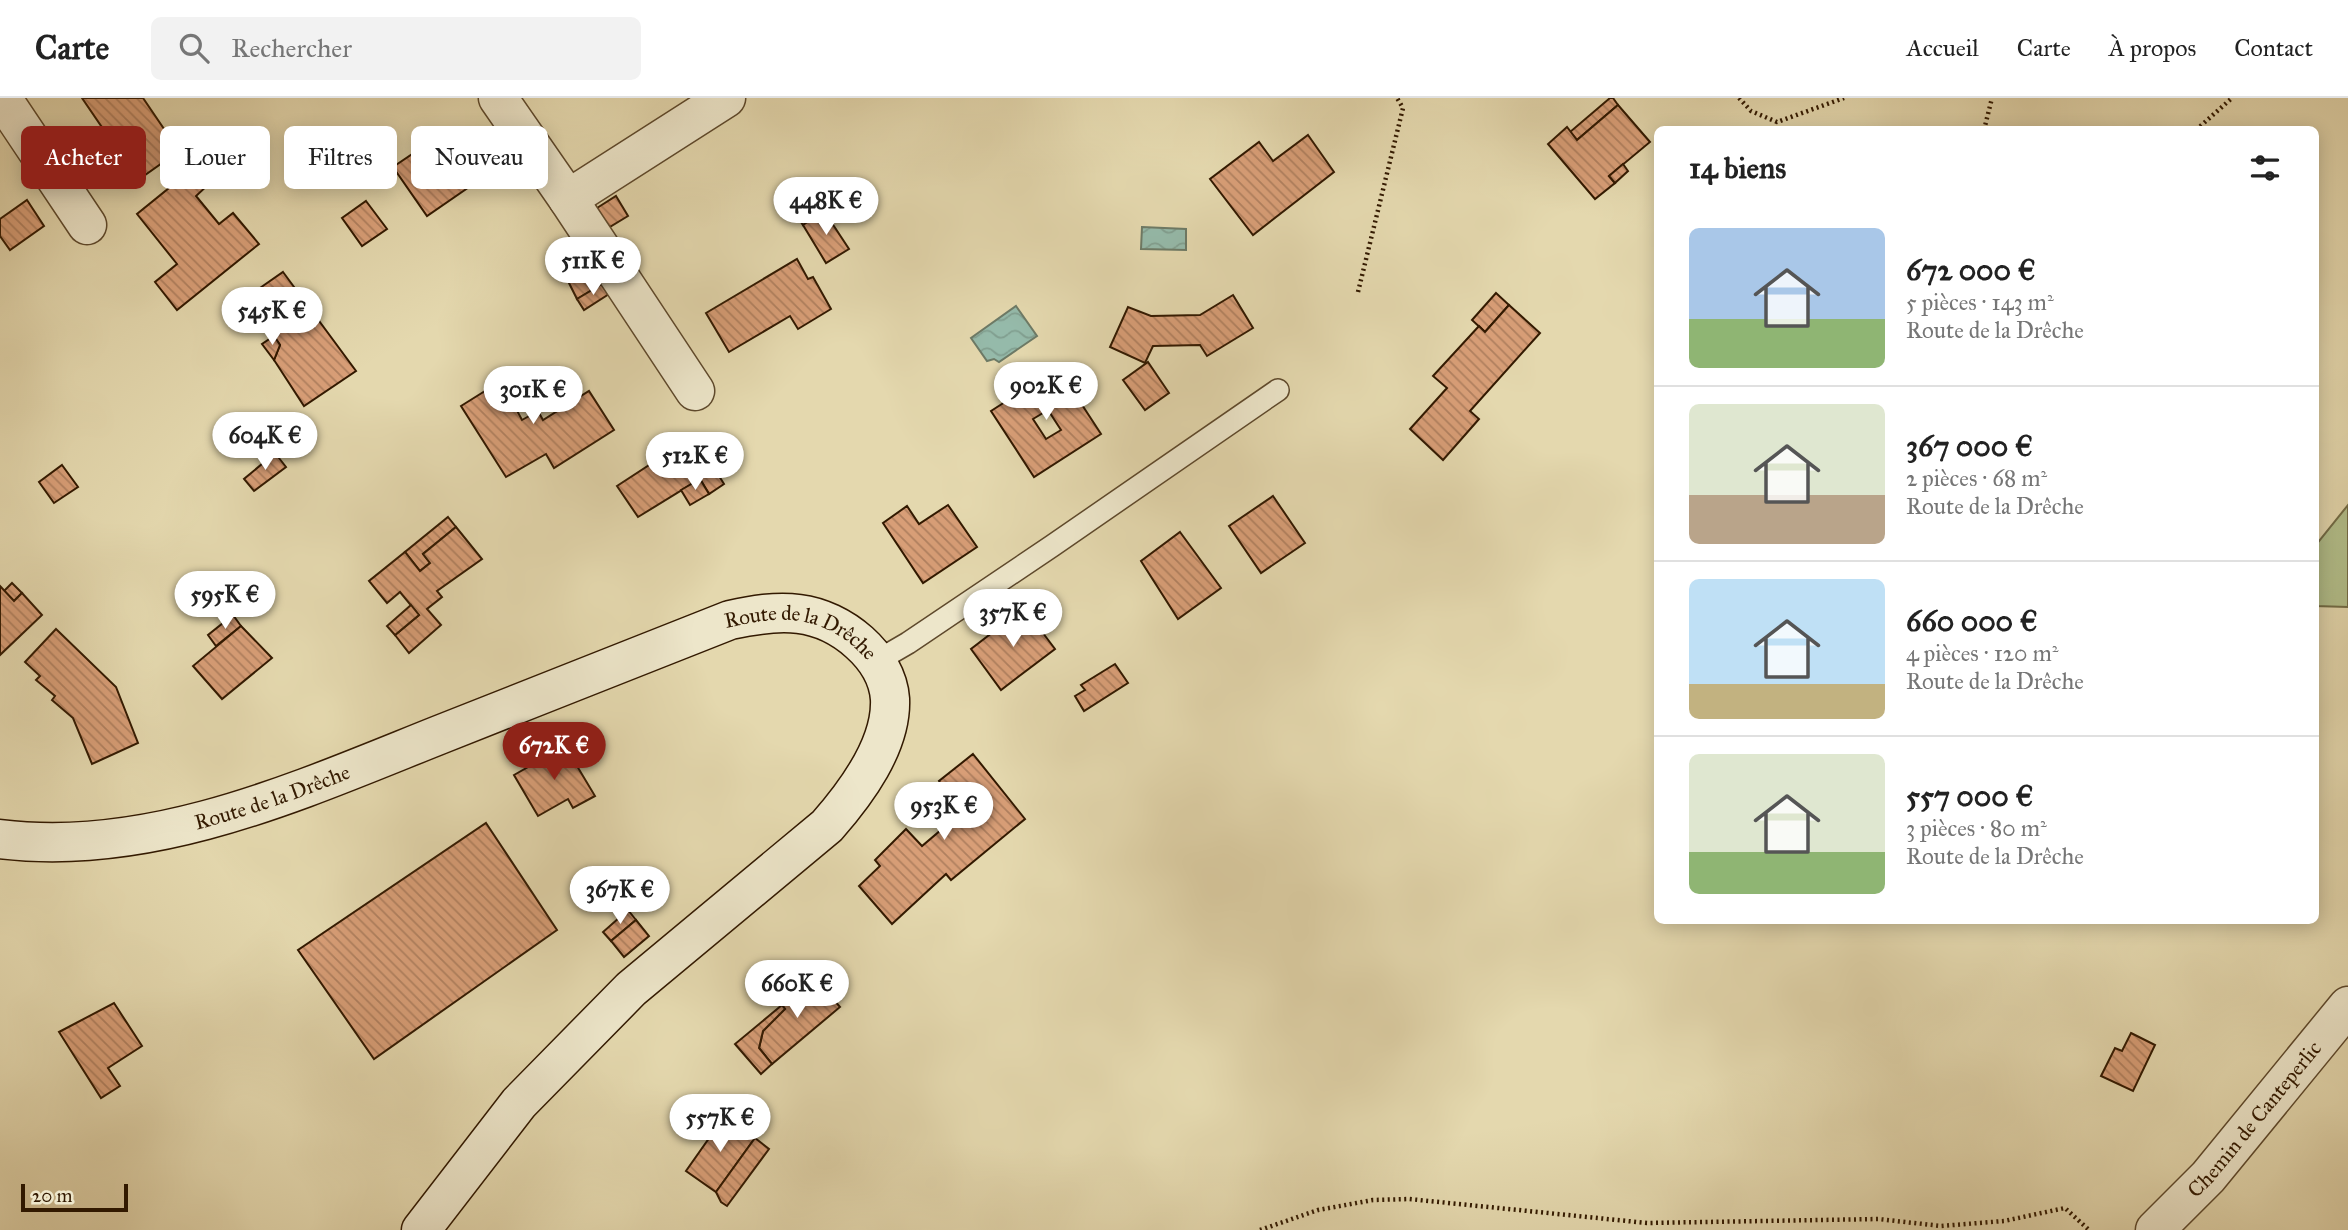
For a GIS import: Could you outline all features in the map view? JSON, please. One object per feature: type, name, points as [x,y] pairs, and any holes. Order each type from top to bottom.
[{"type":"street","points":[[2,98],[87,225]]},
{"type":"street","points":[[498,98],[695,391]]},
{"type":"street","points":[[568,200],[726,98]]},
{"type":"street","name":"Route de la Drêche","points":[[0,839],[38,844],[89,842],[156,832],[289,795],[730,620],[766,613],[801,614],[832,625],[853,637],[877,661],[885,676],[890,700],[886,726],[871,769],[827,826],[631,989],[519,1103],[421,1230]]},
{"type":"street","name":"Chemin de Canteperlic","points":[[2155,1230],[2208,1177],[2348,1006]]},
{"type":"lane","points":[[877,661],[908,643],[1278,390]]},
{"type":"path","points":[[1358,292],[1403,108],[1397,98]]},
{"type":"path","points":[[1739,98],[1751,111],[1777,122],[1844,98]]},
{"type":"path","points":[[1985,126],[1992,98]]},
{"type":"path","points":[[2200,126],[2232,98]]},
{"type":"path","points":[[1260,1230],[1318,1210],[1373,1200],[1409,1199],[1647,1223],[1878,1219],[1941,1226],[2004,1221],[2066,1208],[2089,1230]]},
{"type":"green space","points":[[2348,505],[2348,607],[2319,606],[2319,541]]},
{"type":"water","points":[[1142,227],[1186,229],[1186,250],[1141,249]]},
{"type":"water","points":[[1016,306],[1037,336],[999,362],[994,359],[987,361],[971,338]]},
{"type":"building","points":[[82,98],[143,98],[162,126],[160,164],[146,174],[146,126],[101,126]]},
{"type":"building","points":[[1610,98],[1618,105],[1577,140],[1570,132]]},
{"type":"building","points":[[1618,105],[1650,142],[1609,176],[1615,183],[1595,199],[1548,144],[1567,127],[1577,140]]},
{"type":"building","points":[[1308,135],[1334,172],[1253,235],[1210,179],[1259,142],[1273,161]]},
{"type":"building","points":[[411,155],[411,189],[466,189],[427,216],[397,173],[397,164]]},
{"type":"building","points":[[1623,164],[1628,171],[1615,183],[1609,176]]},
{"type":"building","points":[[168,189],[204,189],[196,196],[219,224],[233,213],[259,244],[177,310],[155,282],[177,264],[137,214]]},
{"type":"building","points":[[616,196],[628,216],[608,228],[597,208]]},
{"type":"building","points":[[27,200],[44,226],[10,250],[0,236],[0,219]]},
{"type":"building","points":[[366,201],[387,229],[362,246],[342,218]]},
{"type":"building","points":[[819,202],[824,211],[803,225],[797,216]]},
{"type":"building","points":[[824,211],[849,249],[826,263],[803,225]]},
{"type":"building","points":[[797,259],[808,279],[813,277],[831,309],[798,329],[790,316],[729,352],[706,313]]},
{"type":"building","points":[[588,263],[602,284],[577,299],[566,277]]},
{"type":"building","points":[[283,272],[356,371],[304,406],[274,360],[280,345],[247,297]]},
{"type":"building","points":[[602,284],[609,294],[584,310],[577,299]]},
{"type":"building","points":[[1496,293],[1509,305],[1485,332],[1472,320]]},
{"type":"building","points":[[1233,295],[1253,328],[1207,356],[1200,345],[1153,346],[1145,363],[1110,347],[1128,307],[1151,316],[1200,315]]},
{"type":"building","points":[[1509,305],[1540,333],[1470,411],[1479,419],[1443,460],[1410,429],[1447,388],[1433,376],[1479,326],[1485,332]]},
{"type":"building","points":[[274,336],[280,345],[274,360],[262,344]]},
{"type":"building","points":[[1148,362],[1169,393],[1145,410],[1123,380]]},
{"type":"building","points":[[1058,368],[1101,434],[1034,477],[991,411]],"holes":[[[1048,410],[1061,430],[1046,439],[1033,419]]]},
{"type":"building","points":[[517,371],[533,397],[515,407],[522,420],[538,411],[543,420],[589,391],[614,430],[554,468],[546,454],[506,477],[461,406]]},
{"type":"building","points":[[1032,372],[1038,381],[1011,399],[1004,390]]},
{"type":"building","points":[[699,444],[724,484],[709,494],[700,479],[638,517],[617,486],[680,445],[685,453]]},
{"type":"building","points":[[275,453],[286,467],[254,491],[244,479]]},
{"type":"building","points":[[62,465],[78,487],[54,503],[39,482]]},
{"type":"building","points":[[700,479],[709,494],[690,505],[681,490]]},
{"type":"building","points":[[1273,496],[1305,543],[1261,573],[1229,526]]},
{"type":"building","points":[[948,505],[977,547],[923,583],[883,523],[907,506],[919,524]]},
{"type":"building","points":[[448,517],[456,527],[423,554],[430,563],[420,571],[405,552]]},
{"type":"building","points":[[456,527],[482,559],[437,591],[442,597],[427,609],[441,625],[409,653],[395,635],[419,615],[400,592],[387,603],[369,581],[405,552],[420,571],[430,563],[423,554]]},
{"type":"building","points":[[1180,532],[1221,588],[1178,619],[1141,561]]},
{"type":"building","points":[[12,583],[22,593],[14,601],[4,591]]},
{"type":"building","points":[[0,586],[14,601],[22,593],[42,615],[0,655]]},
{"type":"building","points":[[411,605],[419,615],[395,635],[387,626]]},
{"type":"building","points":[[1024,608],[1055,649],[1001,690],[971,649]]},
{"type":"building","points":[[233,615],[241,626],[216,646],[208,635]]},
{"type":"building","points":[[241,626],[272,658],[222,699],[193,666]]},
{"type":"building","points":[[56,629],[116,687],[138,743],[92,764],[73,718],[52,700],[55,696],[36,680],[40,676],[25,662]]},
{"type":"building","points":[[1115,664],[1128,683],[1084,711],[1075,696],[1085,690],[1081,685]]},
{"type":"building","points":[[565,746],[595,796],[573,808],[568,799],[538,816],[514,775]]},
{"type":"building","points":[[973,754],[1025,819],[951,880],[946,874],[892,924],[859,886],[880,866],[875,860],[906,829],[922,846],[962,812],[939,781]]},
{"type":"building","points":[[486,823],[557,930],[374,1059],[298,950]]},
{"type":"building","points":[[628,910],[636,920],[611,941],[603,932]]},
{"type":"building","points":[[636,920],[649,936],[624,957],[611,941]]},
{"type":"building","points":[[814,977],[840,1007],[772,1064],[759,1048],[763,1031],[785,1009],[782,1005]]},
{"type":"building","points":[[114,1003],[142,1046],[108,1068],[120,1086],[101,1098],[59,1032]]},
{"type":"building","points":[[782,1005],[785,1009],[763,1031],[759,1048],[772,1064],[761,1074],[735,1044]]},
{"type":"building","points":[[2131,1033],[2155,1045],[2133,1091],[2101,1076],[2115,1048],[2122,1051]]},
{"type":"building","points":[[724,1117],[755,1138],[716,1192],[686,1171]]},
{"type":"building","points":[[755,1138],[769,1149],[727,1206],[721,1202],[716,1192]]}]
